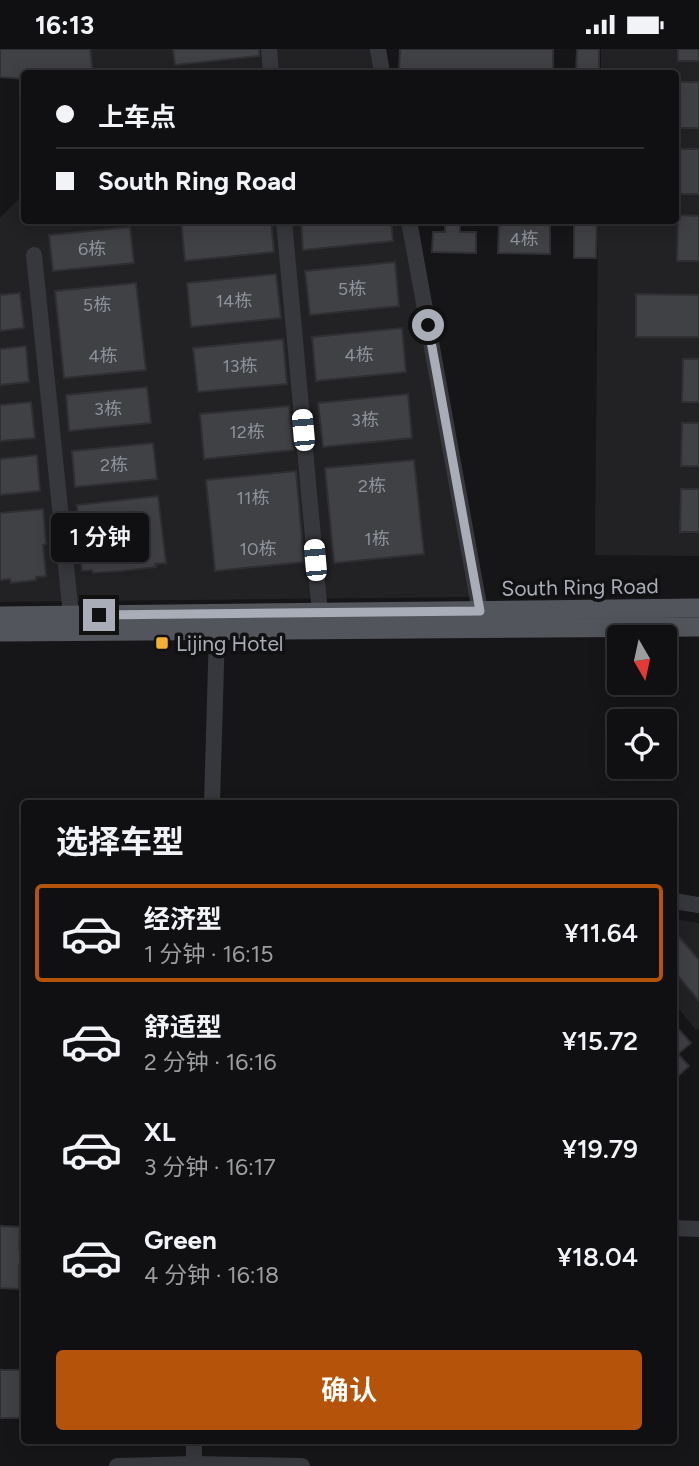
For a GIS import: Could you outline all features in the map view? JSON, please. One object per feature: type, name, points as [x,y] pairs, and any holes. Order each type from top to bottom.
[{"type":"main road","name":"South Ring Road","points":[[0,616],[699,608]]},
{"type":"main road","name":"South Ring Road","points":[[0,632],[699,627]]},
{"type":"street","points":[[269,49],[271,70]]},
{"type":"street","points":[[378,49],[382,70]]},
{"type":"street","points":[[284,224],[320,613]]},
{"type":"street","points":[[410,224],[480,611]]},
{"type":"street","points":[[34,255],[71,615]]},
{"type":"street","points":[[212,800],[217,631]]},
{"type":"street","points":[[677,901],[699,905]]},
{"type":"street","points":[[677,1228],[699,1229]]},
{"type":"street","points":[[194,1444],[194,1464]]},
{"type":"street","points":[[117,1466],[302,1466]]},
{"type":"shaded area","points":[[0,49],[371,49],[374,70],[21,70],[21,79],[0,77]]},
{"type":"shaded area","points":[[601,49],[699,49],[699,556],[595,555],[598,224],[679,224],[679,70],[601,70]]},
{"type":"shaded area","points":[[21,197],[21,224],[403,224],[471,597],[0,602],[0,218]]},
{"type":"shaded area","points":[[677,919],[699,923],[699,1028],[696,1030],[677,1007]]},
{"type":"building","points":[[0,49],[90,49],[93,70],[21,70],[21,79],[0,77]]},
{"type":"building","points":[[173,49],[259,49],[259,56],[175,65]]},
{"type":"building","points":[[400,49],[553,49],[553,70],[399,70]]},
{"type":"building","points":[[577,49],[599,49],[599,70],[576,70]]},
{"type":"building","points":[[678,49],[699,49],[699,61],[678,61]]},
{"type":"building","points":[[679,82],[699,82],[699,128],[679,128]]},
{"type":"building","points":[[679,149],[699,149],[699,194],[679,194]]},
{"type":"building","points":[[679,215],[699,216],[699,261],[677,261]]},
{"type":"building","points":[[181,224],[271,224],[274,252],[185,261]]},
{"type":"building","points":[[301,224],[391,224],[393,241],[303,250]]},
{"type":"building","points":[[445,224],[460,224],[460,232],[476,232],[476,253],[432,252],[433,232],[445,232]]},
{"type":"building","points":[[499,224],[550,225],[550,254],[498,253]]},
{"type":"building","points":[[574,224],[597,224],[596,258],[574,258]]},
{"type":"building","points":[[130,227],[134,263],[53,271],[49,235]]},
{"type":"building","points":[[395,262],[399,306],[310,315],[305,271]]},
{"type":"building","points":[[276,274],[281,318],[191,327],[187,283]]},
{"type":"building","points":[[136,283],[146,370],[64,378],[55,291]]},
{"type":"building","points":[[20,293],[24,328],[0,331],[0,295]]},
{"type":"building","points":[[636,294],[699,295],[699,337],[636,337]]},
{"type":"building","points":[[402,328],[406,372],[316,381],[312,337]]},
{"type":"building","points":[[283,339],[287,384],[198,392],[193,348]]},
{"type":"building","points":[[26,346],[29,382],[0,385],[0,349]]},
{"type":"building","points":[[683,359],[699,359],[699,402],[682,402]]},
{"type":"building","points":[[147,387],[151,423],[69,431],[66,395]]},
{"type":"building","points":[[408,394],[412,438],[323,447],[318,403]]},
{"type":"building","points":[[31,402],[35,438],[0,441],[0,405]]},
{"type":"building","points":[[289,406],[294,450],[204,459],[200,414]]},
{"type":"building","points":[[682,423],[699,423],[699,466],[681,466]]},
{"type":"building","points":[[153,443],[157,479],[75,487],[72,451]]},
{"type":"building","points":[[37,455],[40,491],[0,495],[0,459]]},
{"type":"building","points":[[414,460],[424,554],[334,563],[325,468]]},
{"type":"building","points":[[296,471],[304,562],[215,571],[206,480]]},
{"type":"building","points":[[681,489],[699,489],[699,532],[680,532]]},
{"type":"building","points":[[158,496],[166,563],[155,564],[156,567],[122,571],[82,571],[77,505]]},
{"type":"building","points":[[43,509],[46,576],[11,583],[10,579],[0,580],[0,513]]},
{"type":"building","points":[[677,934],[699,960],[699,1001],[677,975]]},
{"type":"building","points":[[677,1027],[691,1043],[678,1054],[689,1066],[677,1077]]},
{"type":"building","points":[[0,1226],[20,1227],[19,1289],[0,1288]]},
{"type":"building","points":[[0,1370],[21,1370],[21,1418],[0,1418]]},
{"type":"place","name":"Lijing Hotel","points":[[162,643]]},
{"type":"route","points":[[99,615],[480,611],[428,325]]}]
